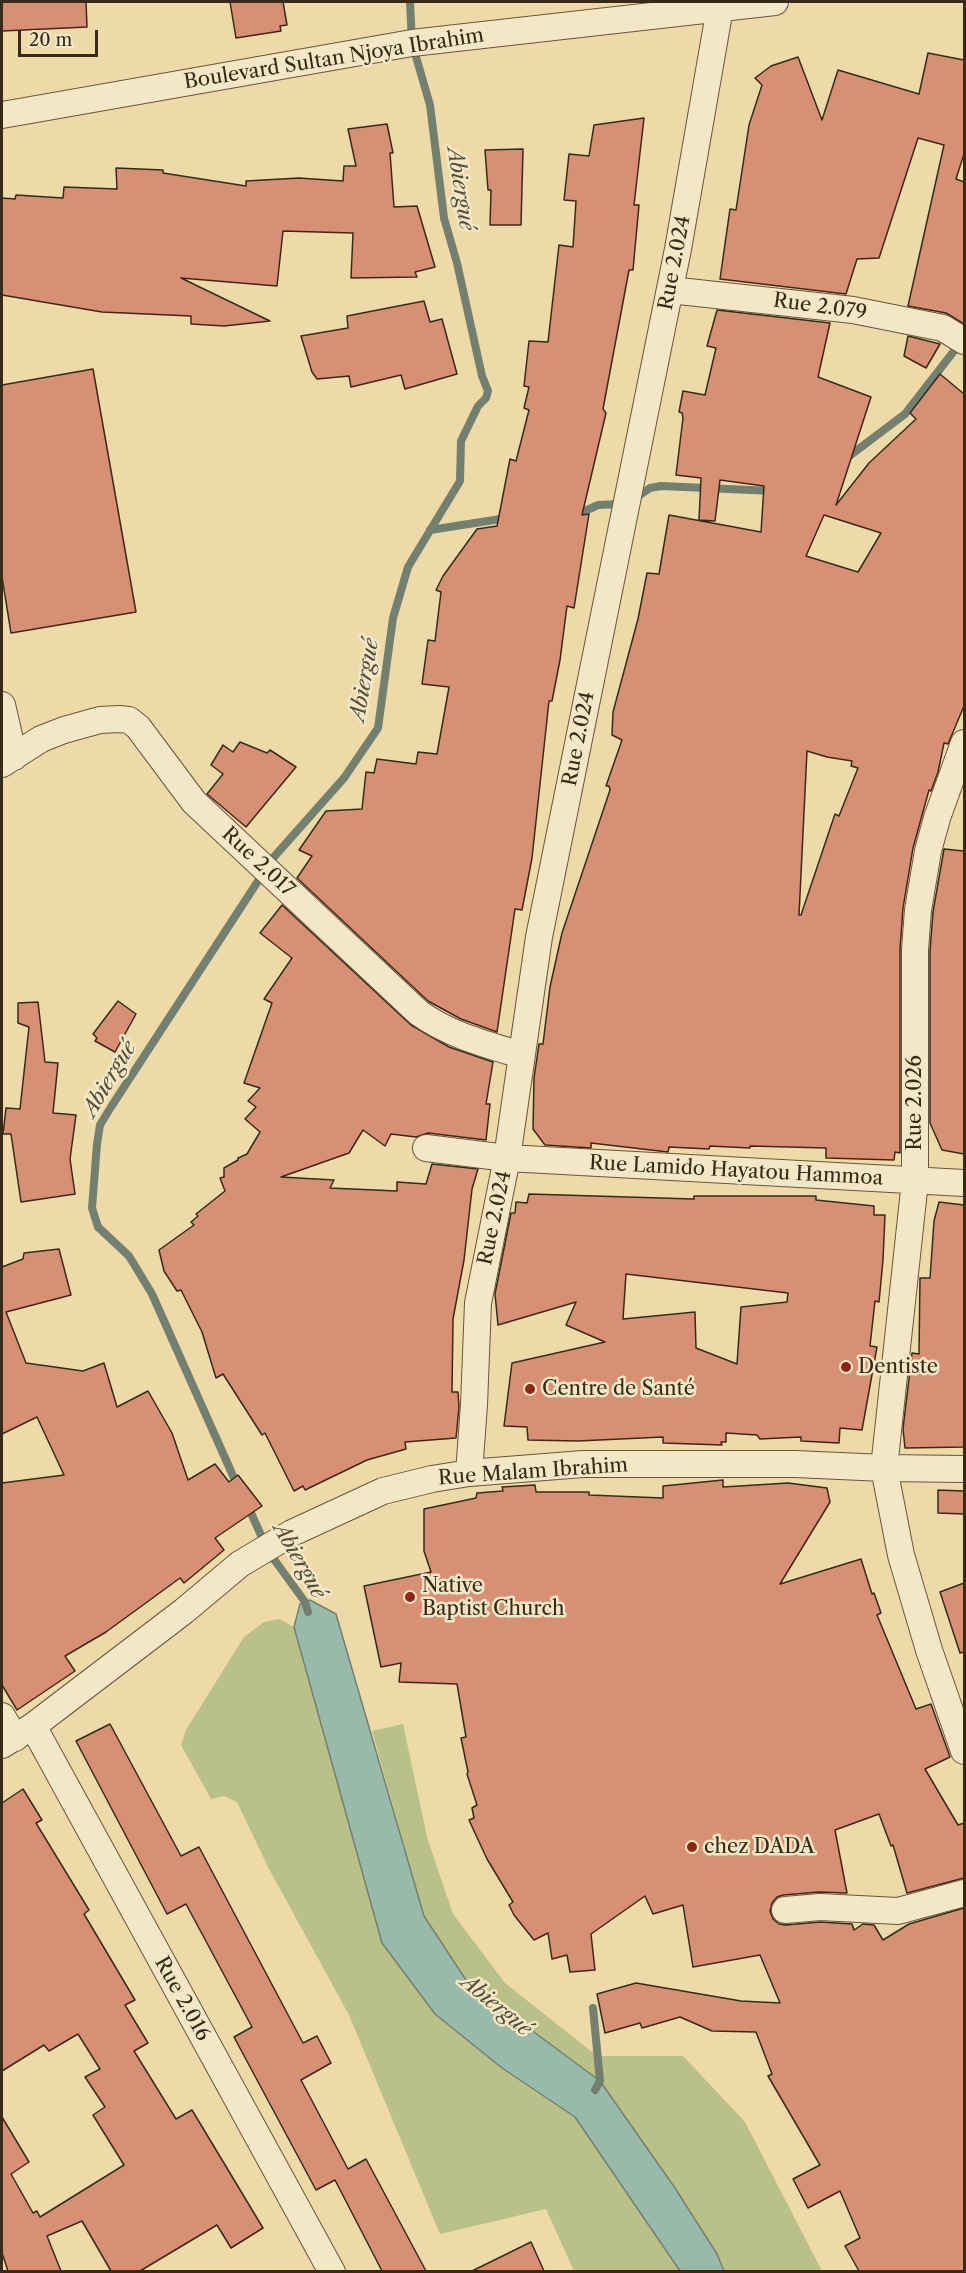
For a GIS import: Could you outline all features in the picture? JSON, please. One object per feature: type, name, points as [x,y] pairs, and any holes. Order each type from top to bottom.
[{"type":"street","name":"Boulevard Sultan Njoya Ibrahim","points":[[2,115],[412,43],[719,5],[775,2]]},
{"type":"street","name":"Rue 2.024","points":[[469,1473],[478,1303],[507,1158],[539,937],[670,290],[719,5]]},
{"type":"street","name":"Rue 2.079","points":[[670,290],[853,310],[943,328],[964,341]]},
{"type":"street","points":[[2,705],[8,761]]},
{"type":"street","name":"Rue 2.017","points":[[8,761],[41,739],[64,730],[100,720],[129,720],[138,727],[194,802],[419,1013],[435,1025],[459,1036],[521,1055]]},
{"type":"street","name":"Rue 2.026","points":[[964,743],[934,829],[918,910],[915,950],[915,1181],[884,1468],[901,1556],[929,1650],[964,1751]]},
{"type":"street","name":"Rue Lamido Hayatou Hammoa","points":[[426,1148],[507,1158],[964,1183]]},
{"type":"street","name":"Rue Malam Ibrahim","points":[[16,1736],[183,1611],[240,1564],[292,1533],[383,1491],[469,1473],[583,1464],[795,1464],[964,1469]]},
{"type":"street","name":"Rue 2.016","points":[[2,1716],[16,1736],[332,2271]]},
{"type":"street","points":[[785,1910],[820,1907],[898,1911],[964,1893]]},
{"type":"green space","points":[[279,1619],[294,1627],[382,1943],[435,2014],[502,2068],[575,2117],[680,2271],[574,2271],[546,2209],[440,2234],[349,2015],[268,1867],[237,1802],[224,1796],[211,1799],[181,1745],[186,1730],[244,1637],[264,1622]]},
{"type":"green space","points":[[403,1724],[427,1837],[453,1914],[505,1983],[597,2056],[683,2056],[745,2122],[822,2271],[724,2271],[717,2254],[675,2188],[600,2081],[468,1983],[424,1916],[372,1731]]},
{"type":"water","points":[[310,1600],[336,1614],[424,1916],[468,1983],[600,2081],[675,2188],[717,2254],[724,2271],[680,2271],[575,2117],[502,2068],[435,2014],[382,1943],[294,1627],[300,1604]]},
{"type":"building","points":[[2,2],[86,2],[87,27],[2,31]]},
{"type":"building","points":[[230,2],[283,2],[287,25],[280,26],[281,31],[236,38]]},
{"type":"building","points":[[928,53],[964,60],[964,154],[956,179],[964,182],[964,324],[946,313],[908,306],[944,145],[918,138],[879,258],[857,259],[846,294],[720,279],[730,209],[736,210],[749,125],[762,85],[755,78],[771,66],[798,57],[822,120],[838,70],[919,94]]},
{"type":"building","points":[[644,118],[634,205],[639,205],[633,270],[629,270],[603,409],[606,413],[582,515],[589,514],[574,608],[567,606],[560,660],[552,701],[549,701],[532,858],[522,910],[515,909],[497,1032],[461,1019],[428,1001],[297,878],[312,856],[299,850],[326,811],[362,809],[366,772],[374,773],[377,759],[416,764],[418,752],[437,754],[449,687],[422,684],[428,640],[435,641],[441,592],[436,590],[443,576],[477,529],[497,526],[510,459],[516,461],[529,410],[524,408],[529,387],[524,386],[529,341],[548,342],[559,245],[573,247],[576,201],[564,200],[569,154],[589,156],[594,125]]},
{"type":"building","points":[[387,124],[393,153],[390,153],[394,207],[417,206],[435,267],[415,272],[417,277],[351,278],[353,233],[283,231],[277,286],[181,278],[270,321],[224,326],[191,324],[191,316],[102,312],[2,295],[2,198],[15,199],[16,195],[63,198],[64,187],[117,189],[116,168],[163,170],[163,173],[246,186],[246,181],[299,178],[343,181],[344,166],[356,166],[348,129]]},
{"type":"building","points":[[523,149],[521,225],[490,225],[491,190],[488,190],[485,150]]},
{"type":"building","points":[[424,301],[430,322],[442,319],[457,374],[405,389],[401,375],[351,387],[349,376],[317,379],[312,372],[301,336],[348,328],[347,316]]},
{"type":"building","points":[[717,310],[830,323],[818,377],[871,397],[836,505],[869,463],[916,419],[910,413],[940,374],[964,394],[964,706],[948,744],[944,743],[938,772],[931,791],[929,790],[913,848],[903,908],[900,950],[900,1153],[895,1152],[894,1160],[826,1158],[826,1148],[669,1147],[668,1152],[591,1143],[591,1148],[545,1145],[533,1129],[534,1078],[539,1044],[543,1044],[550,987],[562,933],[610,790],[609,786],[606,786],[622,740],[612,735],[613,712],[638,619],[647,573],[659,574],[669,515],[761,532],[764,486],[720,480],[715,521],[699,520],[701,478],[676,475],[683,418],[682,413],[679,412],[683,391],[705,395],[716,348],[707,346]],"holes":[[[824,515],[881,533],[858,572],[806,556]],[[807,751],[852,761],[851,766],[858,768],[839,816],[835,814],[801,915],[799,915]]]},
{"type":"building","points":[[908,336],[940,344],[926,368],[904,356]]},
{"type":"building","points":[[93,369],[136,612],[11,633],[2,577],[2,385]]},
{"type":"building","points":[[240,742],[267,753],[270,750],[296,767],[246,827],[207,794],[223,774],[211,765],[223,745],[233,752]]},
{"type":"building","points":[[944,849],[964,851],[964,1154],[942,1150],[930,1123],[930,951],[933,912]]},
{"type":"building","points":[[282,905],[411,1025],[449,1047],[493,1062],[486,1104],[490,1104],[486,1140],[428,1133],[416,1137],[391,1134],[385,1146],[363,1130],[349,1153],[281,1177],[334,1180],[330,1188],[397,1191],[397,1182],[426,1184],[432,1164],[478,1169],[472,1189],[464,1260],[453,1319],[452,1392],[458,1392],[459,1407],[456,1438],[405,1442],[406,1449],[367,1460],[305,1490],[303,1486],[294,1491],[265,1433],[262,1435],[223,1374],[216,1378],[202,1332],[181,1290],[177,1291],[164,1271],[159,1250],[194,1225],[191,1222],[198,1216],[196,1214],[225,1191],[220,1178],[224,1177],[224,1168],[247,1154],[260,1132],[245,1119],[256,1107],[248,1101],[260,1088],[244,1083],[272,1003],[264,999],[292,958],[260,933]]},
{"type":"building","points":[[118,1001],[136,1014],[115,1052],[95,1041],[97,1038],[93,1034]]},
{"type":"building","points":[[38,1002],[45,1062],[58,1063],[53,1113],[76,1115],[70,1159],[75,1194],[21,1202],[11,1134],[3,1134],[6,1108],[20,1109],[29,1027],[18,1023],[18,1003]]},
{"type":"building","points":[[529,1194],[694,1199],[694,1196],[816,1196],[816,1200],[874,1206],[874,1215],[885,1215],[883,1260],[879,1302],[875,1301],[870,1346],[877,1347],[862,1430],[840,1428],[839,1443],[801,1441],[801,1437],[760,1439],[757,1435],[726,1433],[726,1442],[721,1442],[722,1445],[663,1443],[663,1437],[578,1441],[528,1440],[527,1427],[504,1426],[512,1363],[605,1342],[566,1325],[576,1302],[498,1325],[495,1294],[511,1213],[515,1213],[516,1202],[527,1203]],"holes":[[[626,1274],[788,1293],[787,1302],[741,1307],[737,1364],[696,1348],[695,1312],[623,1319]]]},
{"type":"building","points":[[939,1202],[964,1205],[964,1447],[905,1448],[903,1429],[912,1353],[919,1354],[920,1278],[930,1278],[934,1221]]},
{"type":"building","points":[[59,1249],[71,1295],[6,1312],[26,1363],[83,1371],[104,1363],[117,1407],[148,1391],[172,1433],[188,1480],[215,1464],[229,1482],[238,1475],[262,1506],[215,1538],[224,1550],[184,1583],[180,1578],[106,1632],[65,1656],[75,1671],[17,1710],[2,1685],[2,1483],[64,1475],[37,1417],[2,1434],[2,1267],[23,1259],[24,1253]]},
{"type":"building","points":[[723,1480],[723,1487],[788,1483],[827,1488],[830,1502],[780,1584],[861,1559],[872,1594],[874,1593],[881,1613],[877,1615],[916,1709],[931,1704],[950,1757],[925,1769],[958,1825],[964,1823],[964,1878],[907,1893],[893,1845],[891,1846],[879,1814],[835,1830],[847,1893],[819,1892],[783,1895],[777,1897],[772,1903],[770,1911],[773,1919],[779,1924],[786,1925],[820,1922],[852,1924],[854,1930],[863,1924],[874,1925],[883,1940],[909,1924],[964,1908],[964,2271],[859,2271],[845,2246],[860,2238],[840,2191],[808,2208],[793,2179],[820,2165],[768,2076],[772,2074],[756,2032],[712,2031],[680,2017],[642,2028],[640,2023],[605,2033],[597,1994],[636,1983],[741,2001],[780,2003],[760,1955],[693,1967],[683,1905],[653,1914],[645,1896],[591,1934],[595,1970],[570,1972],[567,1955],[552,1959],[548,1933],[534,1940],[514,1915],[509,1905],[513,1902],[487,1859],[469,1820],[474,1818],[472,1808],[477,1805],[467,1774],[461,1738],[466,1737],[457,1684],[399,1682],[401,1663],[381,1667],[364,1586],[431,1572],[424,1551],[424,1509],[476,1498],[477,1493],[503,1491],[502,1487],[535,1485],[536,1492],[589,1492],[589,1495],[663,1498],[663,1486]]},
{"type":"building","points":[[938,1490],[964,1491],[964,1514],[938,1513]]},
{"type":"building","points":[[964,1583],[964,1652],[960,1653],[940,1592]]},
{"type":"building","points":[[110,1724],[181,1856],[199,1847],[303,2043],[317,2036],[331,2063],[301,2080],[348,2169],[366,2159],[426,2271],[382,2271],[335,2180],[316,2190],[234,2037],[252,2027],[186,1904],[167,1914],[76,1741]]},
{"type":"building","points":[[23,1789],[42,1820],[36,1823],[89,1910],[84,1914],[135,2000],[125,2005],[148,2043],[134,2051],[176,2119],[192,2110],[263,2228],[231,2248],[217,2225],[140,2271],[111,2271],[82,2221],[47,2236],[61,2271],[8,2271],[2,2253],[2,2117],[29,2162],[11,2174],[33,2213],[37,2211],[40,2217],[124,2165],[93,2115],[105,2107],[85,2077],[100,2069],[78,2034],[49,2051],[44,2045],[2,2071],[2,1803]]},
{"type":"building","points":[[531,2242],[544,2271],[472,2271]]},
{"type":"waterway","name":"Abiergué","points":[[238,1487],[152,1294],[129,1256],[98,1227],[92,1208],[97,1144],[100,1125],[111,1107],[273,858],[344,778],[378,728],[393,618],[408,567],[460,481],[461,441],[488,391],[482,376],[457,263],[444,218],[430,105],[412,43],[410,2]]},
{"type":"waterway","points":[[844,460],[905,414],[961,342]]},
{"type":"waterway","points":[[634,499],[650,488],[661,486],[773,491]]},
{"type":"waterway","points":[[574,512],[585,511],[598,505],[622,504]]},
{"type":"waterway","points":[[430,530],[507,518]]},
{"type":"waterway","name":"Abiergué","points":[[247,1504],[268,1551],[305,1602],[308,1612]]},
{"type":"waterway","points":[[593,2008],[600,2081],[595,2090]]},
{"type":"place","name":"Dentiste","points":[[846,1367]]},
{"type":"place","name":"Centre de Santé","points":[[530,1389]]},
{"type":"place","name":"Native Baptist Church","points":[[410,1597]]},
{"type":"place","name":"chez DADA","points":[[692,1847]]}]
